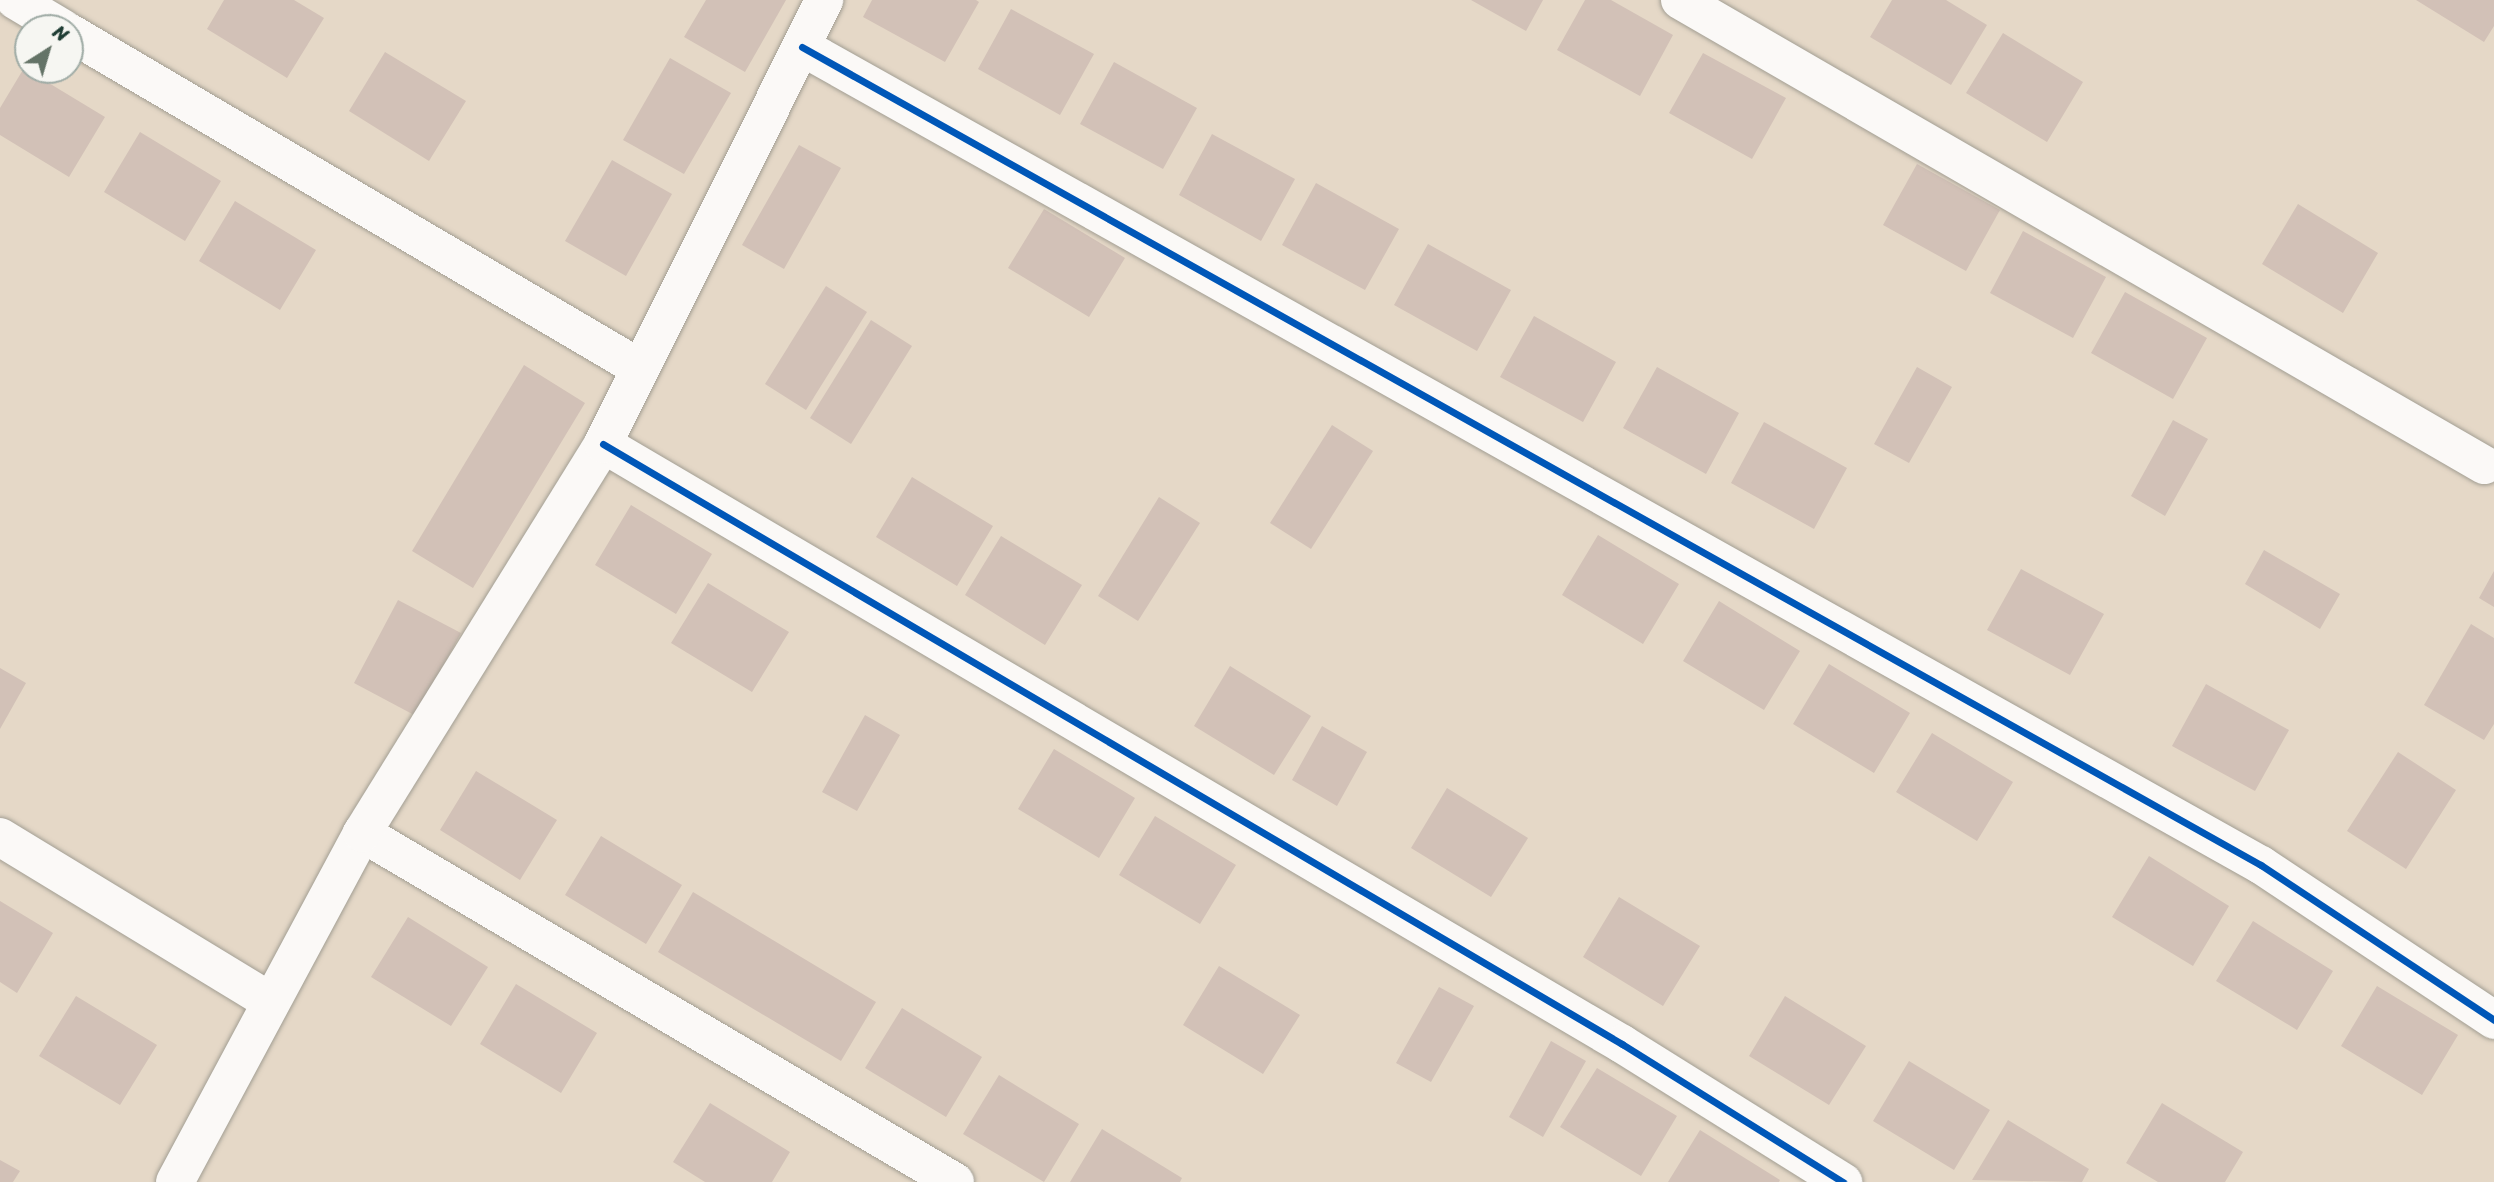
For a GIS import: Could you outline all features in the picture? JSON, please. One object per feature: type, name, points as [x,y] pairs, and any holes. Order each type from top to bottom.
[{"type":"street","points":[[15,0],[38,14]]},
{"type":"street","points":[[175,1182],[362,833],[603,444],[638,367],[824,0]]},
{"type":"street","points":[[1681,0],[2484,466]]},
{"type":"street","points":[[84,41],[638,367]]},
{"type":"street","points":[[802,47],[2260,865],[2494,1020]]},
{"type":"street","points":[[603,444],[1622,1044],[1843,1182]]},
{"type":"street","points":[[362,833],[955,1182]]},
{"type":"street","points":[[0,836],[271,1002]]},
{"type":"building","points":[[224,0],[294,0],[324,18],[287,78],[207,29]]},
{"type":"building","points":[[706,0],[786,0],[745,72],[684,37]]},
{"type":"building","points":[[872,0],[979,2],[945,62],[863,17]]},
{"type":"building","points":[[1471,0],[1543,0],[1526,31]]},
{"type":"building","points":[[1585,0],[1611,0],[1673,35],[1640,96],[1557,50]]},
{"type":"building","points":[[1892,0],[1946,0],[1987,25],[1951,85],[1870,37]]},
{"type":"building","points":[[2416,0],[2494,0],[2494,26],[2484,42]]},
{"type":"building","points":[[1011,9],[1094,54],[1060,115],[978,69]]},
{"type":"building","points":[[2003,33],[2083,82],[2047,142],[1966,93]]},
{"type":"building","points":[[385,52],[466,101],[429,161],[349,111]]},
{"type":"building","points":[[1703,53],[1786,98],[1752,159],[1669,113]]},
{"type":"building","points":[[670,58],[731,93],[684,174],[623,140]]},
{"type":"building","points":[[1114,62],[1197,108],[1163,169],[1080,124]]},
{"type":"building","points":[[14,84],[50,84],[105,117],[69,177],[0,135],[0,108]]},
{"type":"building","points":[[140,132],[221,181],[185,241],[104,192]]},
{"type":"building","points":[[1212,134],[1295,179],[1261,241],[1179,195]]},
{"type":"building","points":[[799,145],[841,168],[784,269],[742,245]]},
{"type":"building","points":[[612,160],[672,194],[626,276],[565,241]]},
{"type":"building","points":[[1917,164],[2000,210],[1966,271],[1883,225]]},
{"type":"building","points":[[1316,183],[1399,229],[1365,290],[1282,245]]},
{"type":"building","points":[[235,201],[316,250],[280,310],[199,261]]},
{"type":"building","points":[[2298,204],[2378,253],[2343,313],[2262,264]]},
{"type":"building","points":[[1044,209],[1125,258],[1089,317],[1008,268]]},
{"type":"building","points":[[2023,231],[2106,277],[2073,338],[1990,293]]},
{"type":"building","points":[[1428,244],[1511,290],[1477,351],[1394,305]]},
{"type":"building","points":[[826,286],[867,312],[806,410],[765,384]]},
{"type":"building","points":[[2125,292],[2207,338],[2173,399],[2091,353]]},
{"type":"building","points":[[1534,316],[1616,362],[1583,422],[1500,377]]},
{"type":"building","points":[[871,320],[912,346],[851,444],[810,418]]},
{"type":"building","points":[[524,365],[585,403],[473,588],[412,551]]},
{"type":"building","points":[[1657,367],[1739,413],[1706,474],[1623,428]]},
{"type":"building","points":[[1917,367],[1952,387],[1909,463],[1874,444]]},
{"type":"building","points":[[2173,420],[2208,439],[2165,516],[2131,496]]},
{"type":"building","points":[[1764,422],[1847,468],[1814,529],[1731,483]]},
{"type":"building","points":[[1332,425],[1373,451],[1311,549],[1270,523]]},
{"type":"building","points":[[912,477],[993,526],[957,586],[876,537]]},
{"type":"building","points":[[1159,497],[1200,523],[1138,621],[1098,596]]},
{"type":"building","points":[[631,505],[712,554],[676,614],[595,565]]},
{"type":"building","points":[[1598,535],[1679,584],[1643,644],[1562,595]]},
{"type":"building","points":[[1001,536],[1082,585],[1045,645],[965,595]]},
{"type":"building","points":[[2264,550],[2340,594],[2320,629],[2245,584]]},
{"type":"building","points":[[2021,569],[2104,614],[2070,675],[1987,630]]},
{"type":"building","points":[[2494,571],[2494,607],[2479,598]]},
{"type":"building","points":[[708,583],[789,632],[752,692],[671,643]]},
{"type":"building","points":[[398,600],[461,633],[416,716],[354,683]]},
{"type":"building","points":[[1719,601],[1800,651],[1764,710],[1683,661]]},
{"type":"building","points":[[2471,624],[2494,638],[2494,724],[2484,740],[2424,705]]},
{"type":"building","points":[[1829,664],[1910,713],[1874,773],[1793,724]]},
{"type":"building","points":[[1230,666],[1311,716],[1274,775],[1194,726]]},
{"type":"building","points":[[0,668],[26,683],[0,729]]},
{"type":"building","points":[[2206,684],[2289,730],[2255,791],[2172,746]]},
{"type":"building","points":[[865,715],[900,735],[857,811],[822,792]]},
{"type":"building","points":[[1322,726],[1367,752],[1337,806],[1292,780]]},
{"type":"building","points":[[1932,733],[2013,782],[1977,841],[1896,792]]},
{"type":"building","points":[[1054,749],[1135,798],[1099,858],[1018,809]]},
{"type":"building","points":[[2398,752],[2456,790],[2406,869],[2347,831]]},
{"type":"building","points":[[476,771],[557,820],[520,880],[440,830]]},
{"type":"building","points":[[1447,788],[1528,838],[1491,897],[1411,848]]},
{"type":"building","points":[[1155,816],[1236,865],[1200,924],[1119,875]]},
{"type":"building","points":[[601,836],[682,885],[646,944],[565,895]]},
{"type":"building","points":[[2149,856],[2229,906],[2193,966],[2112,917]]},
{"type":"building","points":[[693,892],[876,1002],[841,1061],[658,952]]},
{"type":"building","points":[[1619,897],[1700,946],[1663,1006],[1583,957]]},
{"type":"building","points":[[0,901],[53,933],[17,993],[0,982]]},
{"type":"building","points":[[408,917],[488,967],[451,1026],[371,977]]},
{"type":"building","points":[[2253,921],[2333,971],[2297,1030],[2216,981]]},
{"type":"building","points":[[1219,966],[1300,1015],[1263,1074],[1183,1025]]},
{"type":"building","points":[[516,984],[597,1033],[561,1093],[480,1044]]},
{"type":"building","points":[[2377,986],[2458,1035],[2422,1095],[2341,1046]]},
{"type":"building","points":[[1439,987],[1474,1006],[1431,1082],[1396,1063]]},
{"type":"building","points":[[76,996],[157,1045],[120,1105],[39,1056]]},
{"type":"building","points":[[1785,996],[1866,1046],[1829,1105],[1749,1056]]},
{"type":"building","points":[[902,1008],[982,1057],[946,1117],[865,1068]]},
{"type":"building","points":[[1551,1041],[1586,1061],[1543,1137],[1509,1117]]},
{"type":"building","points":[[1909,1061],[1990,1110],[1954,1170],[1873,1121]]},
{"type":"building","points":[[1597,1068],[1677,1116],[1641,1176],[1560,1127]]},
{"type":"building","points":[[999,1075],[1079,1124],[1044,1182],[963,1134]]},
{"type":"building","points":[[710,1103],[790,1152],[772,1182],[705,1182],[673,1162]]},
{"type":"building","points":[[2162,1103],[2243,1152],[2225,1182],[2158,1182],[2126,1163]]},
{"type":"building","points":[[2008,1120],[2089,1169],[2082,1182],[1972,1180]]},
{"type":"building","points":[[1102,1129],[1182,1178],[1180,1182],[1070,1182]]},
{"type":"building","points":[[1700,1130],[1780,1180],[1779,1182],[1668,1182]]},
{"type":"building","points":[[0,1160],[20,1171],[13,1182],[0,1182]]},
{"type":"cycle path","points":[[802,47],[2261,865],[2494,1020]]},
{"type":"cycle path","points":[[603,444],[1622,1044],[1843,1182]]}]
